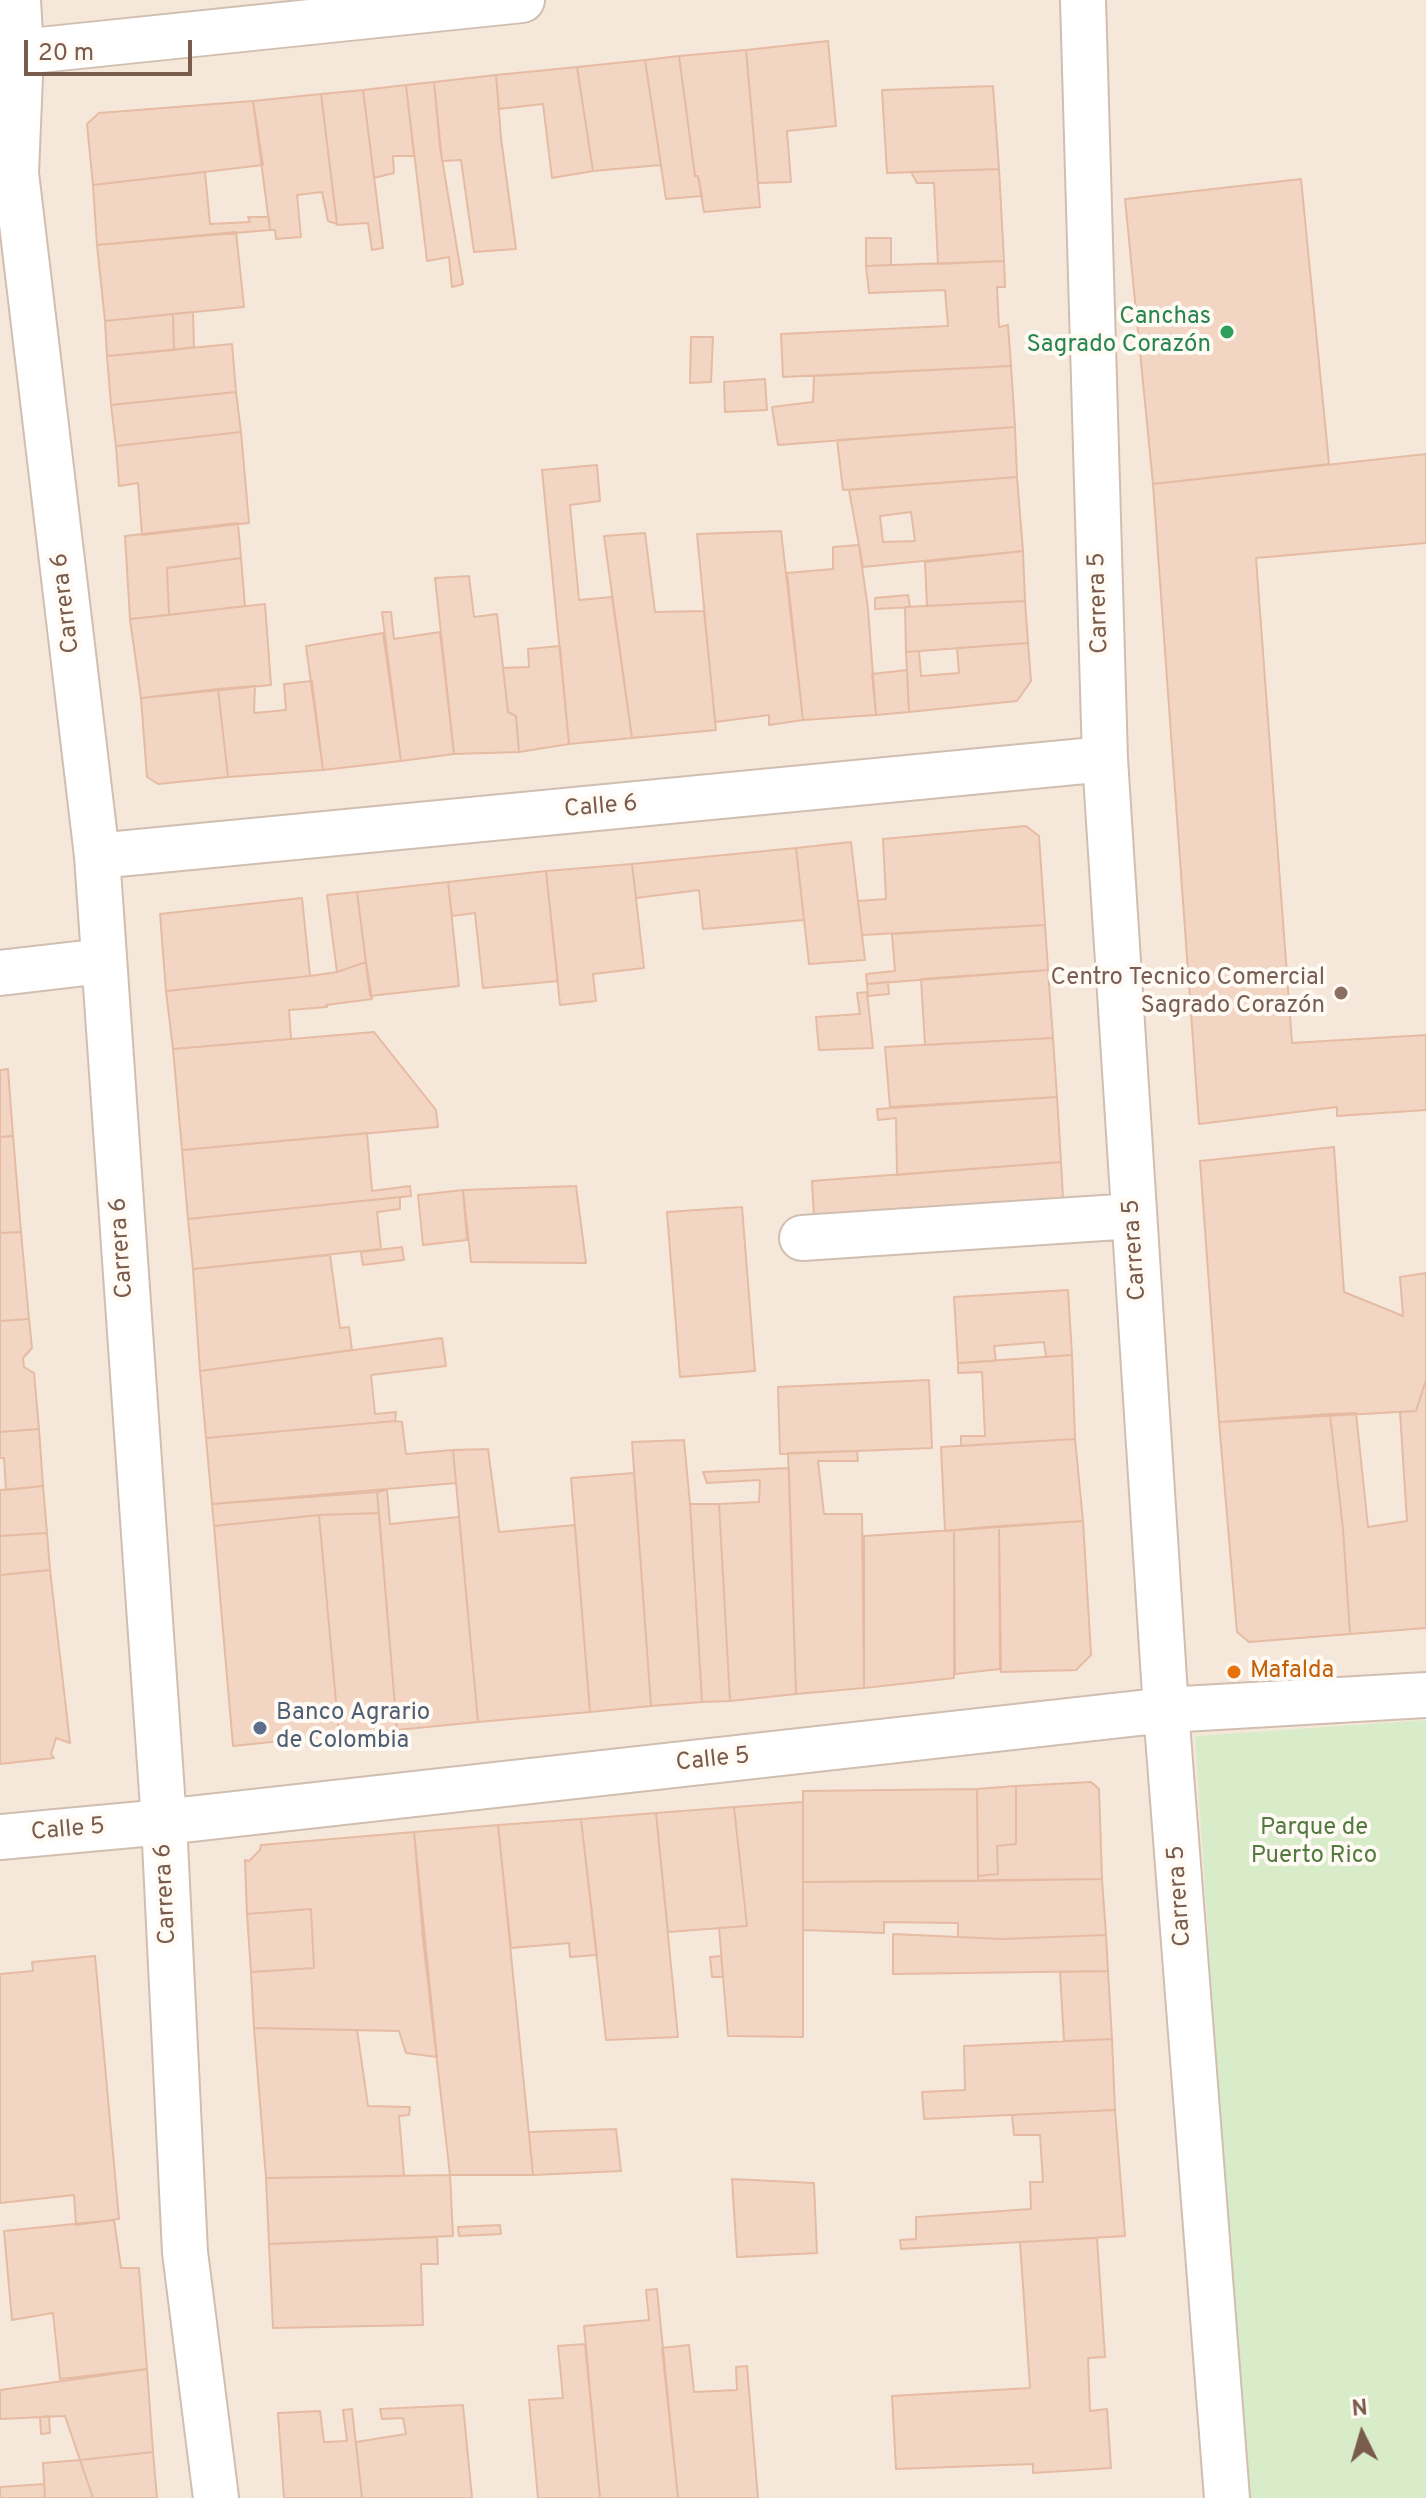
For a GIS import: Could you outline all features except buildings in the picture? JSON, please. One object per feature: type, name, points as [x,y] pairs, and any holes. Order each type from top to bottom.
[{"type":"street","name":"Carrera 6","points":[[18,0],[21,52],[8,174],[97,856],[164,1822],[185,2252],[216,2498]]},
{"type":"street","points":[[21,52],[522,0]]},
{"type":"street","name":"Carrera 5","points":[[1083,0],[1105,759],[1166,1710],[1227,2498]]},
{"type":"street","name":"Calle 6","points":[[97,856],[1105,759]]},
{"type":"street","points":[[0,973],[103,961]]},
{"type":"street","points":[[802,1238],[1133,1216]]},
{"type":"street","name":"Calle 5","points":[[0,1837],[164,1822],[1166,1710],[1426,1695]]},
{"type":"shaded area","points":[[0,0],[1426,0],[1426,2498],[0,2498]]},
{"type":"green space","name":"Parque de Puerto Rico","points":[[1426,1720],[1426,2498],[1245,2498],[1195,1736]]},
{"type":"place","name":"Canchas Sagrado Corazón","points":[[1227,332]]},
{"type":"place","name":"Centro Tecnico Comercial Sagrado Corazón","points":[[1341,993]]},
{"type":"place","name":"Mafalda","points":[[1234,1672]]},
{"type":"place","name":"Banco Agrario de Colombia","points":[[260,1728]]}]
